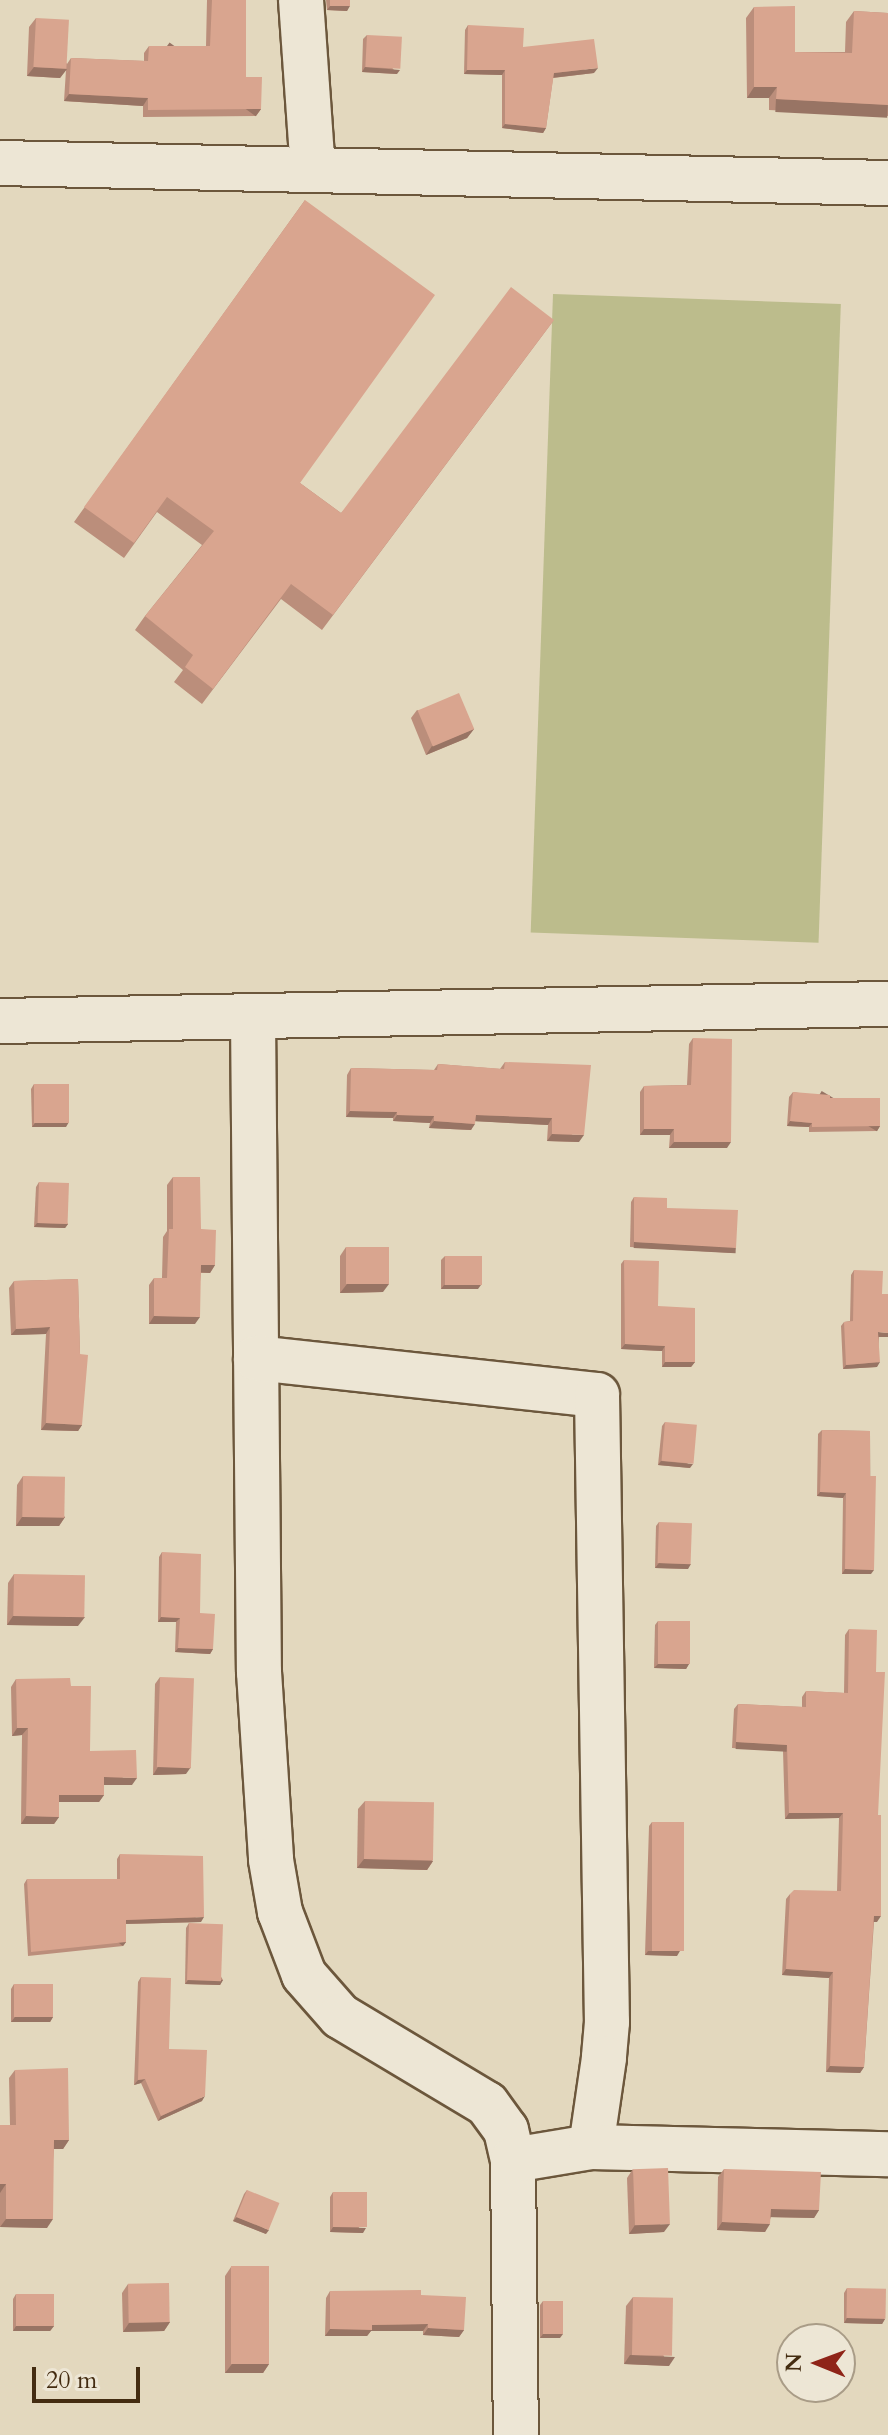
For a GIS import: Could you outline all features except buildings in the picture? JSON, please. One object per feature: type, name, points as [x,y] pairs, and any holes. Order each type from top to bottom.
[{"type":"street","points":[[301,0],[313,170]]},
{"type":"street","points":[[0,163],[888,183]]},
{"type":"street","points":[[0,1021],[888,1004]]},
{"type":"street","points":[[253,1017],[259,1672],[271,1860],[280,1912],[304,1975],[340,2016],[487,2104],[506,2130],[513,2160],[516,2435]]},
{"type":"street","points":[[256,1358],[597,1395],[607,2022],[591,2147]]},
{"type":"street","points":[[513,2160],[591,2147],[888,2154]]},
{"type":"green space","points":[[553,294],[841,304],[819,943],[531,933]]}]
